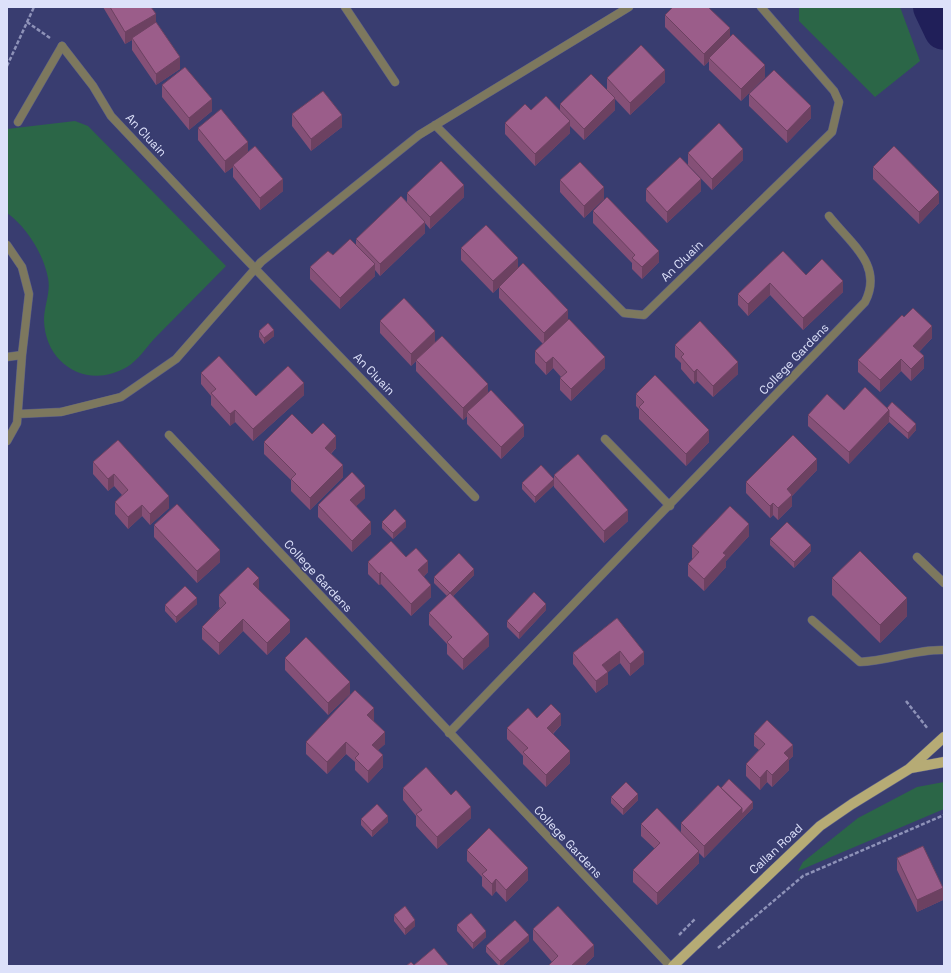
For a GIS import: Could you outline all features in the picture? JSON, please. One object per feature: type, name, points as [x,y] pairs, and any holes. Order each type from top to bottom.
[{"type":"main road","name":"Callan Road","points":[[674,966],[820,826],[852,804],[909,769],[944,737]]},
{"type":"main road","name":"Callan Road","points":[[909,769],[944,762]]},
{"type":"street","points":[[346,7],[395,82]]},
{"type":"street","points":[[18,414],[61,412],[121,397],[176,359],[261,262],[419,135],[629,7]]},
{"type":"street","name":"An Cluain","points":[[436,126],[624,313],[644,315],[832,132],[839,102],[834,91],[761,7]]},
{"type":"street","points":[[18,122],[62,46]]},
{"type":"street","name":"An Cluain","points":[[62,46],[93,86],[111,116],[255,269],[475,497]]},
{"type":"street","name":"College Gardens","points":[[450,734],[865,302],[870,292],[872,281],[870,270],[865,260],[829,216]]},
{"type":"street","points":[[7,245],[22,267],[29,294],[22,355],[17,423],[7,441]]},
{"type":"street","points":[[7,357],[22,355]]},
{"type":"street","name":"College Gardens","points":[[169,435],[670,966]]},
{"type":"street","points":[[605,439],[670,506]]},
{"type":"street","points":[[917,556],[944,583]]},
{"type":"street","points":[[812,620],[860,662],[875,662],[926,651],[944,650]]},
{"type":"path","points":[[7,66],[34,7]]},
{"type":"path","points":[[27,22],[62,46]]},
{"type":"path","points":[[906,701],[931,732]]},
{"type":"path","points":[[716,950],[803,876],[944,815]]},
{"type":"green space","points":[[799,7],[900,7],[920,61],[875,97],[799,21]]},
{"type":"green space","points":[[75,121],[88,126],[226,266],[134,361],[127,367],[112,373],[98,376],[84,374],[71,369],[60,361],[52,350],[46,336],[44,320],[49,288],[46,269],[43,260],[27,233],[21,225],[7,213],[7,129]]},
{"type":"green space","points":[[944,782],[944,809],[798,871],[803,862],[858,818],[917,787]]},
{"type":"building","points":[[110,7],[151,7],[156,14],[125,32]]},
{"type":"building","points":[[673,7],[708,7],[730,28],[704,54],[665,15]]},
{"type":"building","points":[[156,22],[180,57],[156,74],[132,38]]},
{"type":"building","points":[[733,34],[765,65],[741,89],[709,58]]},
{"type":"building","points":[[641,45],[665,70],[630,103],[607,78]]},
{"type":"building","points":[[185,67],[212,99],[189,118],[162,85]]},
{"type":"building","points":[[774,70],[811,106],[787,131],[749,94]]},
{"type":"building","points":[[591,74],[615,98],[584,129],[560,104]]},
{"type":"building","points":[[323,91],[342,115],[311,139],[292,114]]},
{"type":"building","points":[[546,96],[570,121],[535,154],[505,123],[525,104],[531,110]]},
{"type":"building","points":[[221,109],[248,142],[225,161],[198,128]]},
{"type":"building","points":[[719,123],[743,149],[712,179],[688,153]]},
{"type":"building","points":[[255,146],[283,179],[260,198],[233,165]]},
{"type":"building","points":[[894,146],[939,192],[919,212],[873,167]]},
{"type":"building","points":[[680,157],[701,179],[667,212],[646,189]]},
{"type":"building","points":[[441,161],[464,185],[430,217],[407,193]]},
{"type":"building","points":[[580,162],[604,187],[584,206],[560,180]]},
{"type":"building","points":[[401,196],[425,222],[380,264],[356,239]]},
{"type":"building","points":[[607,197],[659,251],[642,267],[632,258],[635,255],[593,211]]},
{"type":"building","points":[[486,225],[518,258],[493,281],[461,248]]},
{"type":"building","points":[[350,239],[375,264],[340,298],[310,267],[328,251],[333,255]]},
{"type":"building","points":[[783,251],[806,275],[822,259],[843,281],[803,318],[770,283],[748,304],[738,294]]},
{"type":"building","points":[[523,263],[568,310],[544,333],[499,287]]},
{"type":"building","points":[[404,298],[435,331],[411,354],[380,321]]},
{"type":"building","points":[[913,308],[932,326],[913,346],[924,356],[911,369],[901,359],[880,380],[858,360],[902,315],[904,317]]},
{"type":"building","points":[[569,319],[605,357],[571,389],[560,378],[567,372],[553,357],[546,363],[535,351]]},
{"type":"building","points":[[700,321],[738,362],[713,386],[697,369],[694,372],[681,357],[684,354],[675,345]]},
{"type":"building","points":[[268,323],[274,330],[264,338],[259,331]]},
{"type":"building","points":[[442,336],[488,384],[463,408],[416,360]]},
{"type":"building","points":[[219,356],[256,396],[288,366],[304,383],[253,429],[235,410],[230,414],[211,393],[216,389],[201,373]]},
{"type":"building","points":[[655,375],[709,430],[686,454],[639,407],[644,402],[636,394]]},
{"type":"building","points":[[865,387],[889,410],[849,452],[808,415],[827,394],[844,410]]},
{"type":"building","points":[[491,390],[524,425],[501,447],[467,412]]},
{"type":"building","points":[[892,402],[916,424],[908,433],[889,416],[889,410],[887,408]]},
{"type":"building","points":[[292,414],[312,434],[323,423],[336,436],[325,448],[343,465],[310,498],[291,479],[296,474],[264,442]]},
{"type":"building","points":[[793,435],[817,459],[787,489],[792,495],[778,508],[773,503],[770,506],[746,482]]},
{"type":"building","points":[[118,440],[169,496],[150,514],[142,505],[128,517],[115,502],[128,490],[114,474],[108,479],[93,462]]},
{"type":"building","points":[[578,454],[628,510],[604,531],[554,475]]},
{"type":"building","points":[[541,465],[554,479],[535,497],[522,483]]},
{"type":"building","points":[[352,472],[365,486],[350,500],[371,522],[352,541],[318,505]]},
{"type":"building","points":[[177,504],[220,550],[197,571],[154,525]]},
{"type":"building","points":[[730,506],[749,524],[723,553],[726,555],[704,579],[688,564],[699,552],[692,546]]},
{"type":"building","points":[[395,509],[406,521],[393,533],[382,522]]},
{"type":"building","points":[[787,522],[811,545],[794,562],[770,539]]},
{"type":"building","points":[[391,541],[406,557],[416,548],[428,561],[418,570],[431,585],[411,604],[381,572],[379,574],[368,562]]},
{"type":"building","points":[[860,551],[907,598],[880,625],[832,578]]},
{"type":"building","points":[[459,553],[474,569],[450,593],[434,577]]},
{"type":"building","points":[[248,567],[259,578],[253,584],[290,620],[267,643],[243,619],[219,643],[202,627],[226,603],[219,595]]},
{"type":"building","points":[[185,586],[197,598],[176,617],[165,605]]},
{"type":"building","points":[[534,592],[546,604],[519,633],[507,621]]},
{"type":"building","points":[[450,593],[489,634],[463,659],[447,642],[452,637],[429,613]]},
{"type":"building","points":[[617,618],[644,652],[630,664],[620,651],[602,665],[608,672],[596,681],[573,653]]},
{"type":"building","points":[[306,637],[350,682],[328,703],[285,658]]},
{"type":"building","points":[[355,690],[374,708],[367,715],[385,732],[372,745],[383,755],[368,771],[355,758],[359,754],[346,742],[327,762],[306,742]]},
{"type":"building","points":[[551,704],[561,714],[547,728],[570,751],[546,775],[523,752],[528,748],[507,728],[528,708],[537,718]]},
{"type":"building","points":[[767,720],[793,745],[784,753],[789,758],[772,775],[767,770],[760,778],[746,764],[765,744],[754,734]]},
{"type":"building","points":[[426,767],[451,795],[456,790],[471,807],[437,837],[416,814],[422,810],[403,788]]},
{"type":"building","points":[[729,779],[753,802],[742,814],[742,808],[721,788]]},
{"type":"building","points":[[626,782],[638,794],[623,809],[611,797]]},
{"type":"building","points":[[718,785],[742,808],[704,846],[681,823]]},
{"type":"building","points":[[377,804],[388,816],[372,831],[361,819]]},
{"type":"building","points":[[657,808],[699,851],[657,893],[633,870],[660,843],[641,824]]},
{"type":"building","points":[[489,828],[528,868],[506,890],[496,879],[492,884],[482,874],[487,870],[467,850]]},
{"type":"building","points":[[923,846],[943,888],[917,900],[897,858]]},
{"type":"building","points":[[405,906],[415,920],[405,929],[394,915]]},
{"type":"building","points":[[558,906],[594,945],[571,966],[548,966],[558,956],[533,929]]},
{"type":"building","points":[[471,913],[486,931],[473,943],[457,925]]},
{"type":"building","points":[[515,920],[529,935],[500,961],[486,946]]},
{"type":"building","points":[[434,948],[449,966],[406,966],[411,962],[414,965]]},
{"type":"waterway","points":[[933,7],[944,30]]}]
